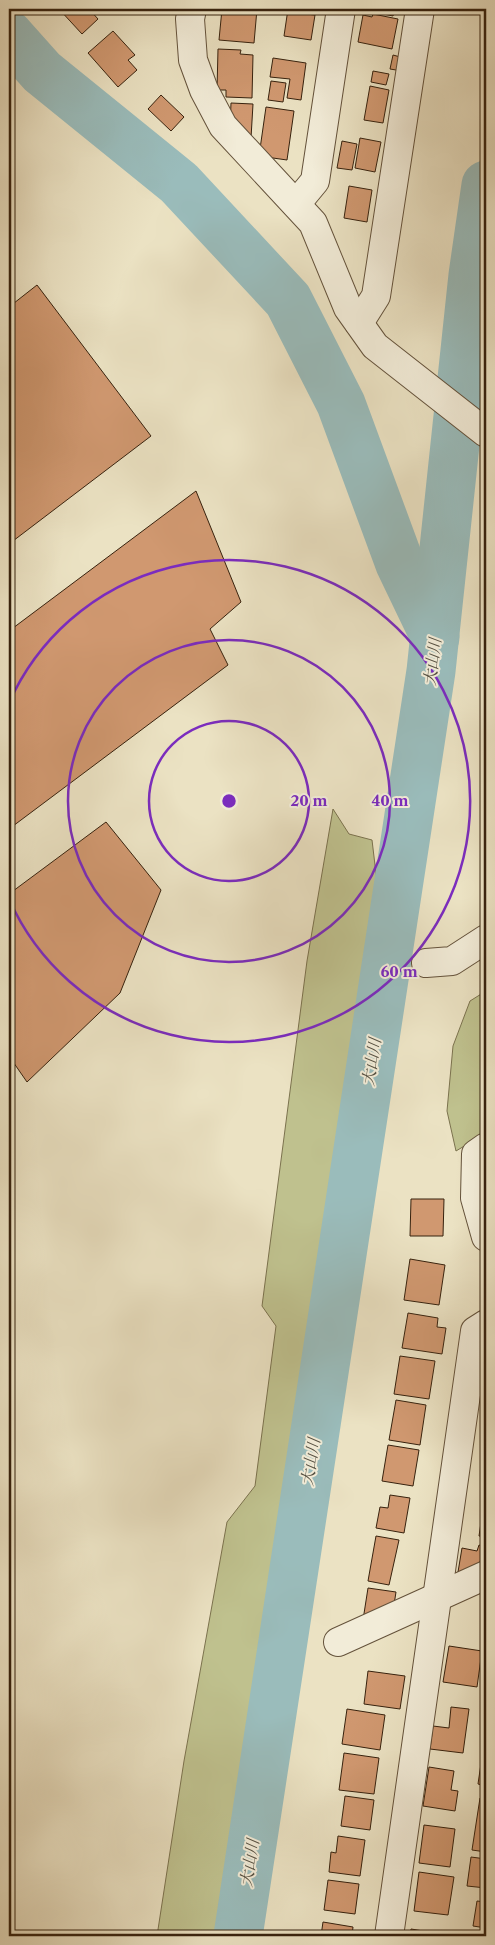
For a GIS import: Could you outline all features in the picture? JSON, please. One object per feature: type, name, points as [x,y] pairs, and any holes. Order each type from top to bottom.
[{"type":"street","points":[[296,204],[315,181],[341,9]]},
{"type":"street","points":[[359,323],[376,296],[420,9]]},
{"type":"street","points":[[185,12],[193,60],[204,90],[223,126],[312,223],[348,308],[375,346],[486,433]]},
{"type":"street","points":[[426,964],[452,961],[486,939]]},
{"type":"street","points":[[486,1147],[476,1154],[474,1198],[486,1238]]},
{"type":"street","points":[[389,1936],[475,1331],[486,1324]]},
{"type":"street","points":[[338,1642],[486,1575]]},
{"type":"green space","points":[[333,809],[349,834],[372,840],[390,991],[255,1936],[157,1936],[184,1761],[227,1522],[255,1486],[276,1326],[262,1306],[307,961]]},
{"type":"green space","points":[[486,991],[486,1133],[456,1151],[447,1111],[453,1046],[470,1001]]},
{"type":"building","points":[[59,9],[89,9],[98,19],[82,34]]},
{"type":"building","points":[[222,9],[257,9],[254,43],[219,40]]},
{"type":"building","points":[[288,9],[307,9],[306,14],[315,15],[311,40],[284,36]]},
{"type":"building","points":[[360,9],[395,9],[393,16]]},
{"type":"building","points":[[373,14],[398,19],[392,49],[358,42],[363,15],[372,17]]},
{"type":"building","points":[[113,31],[135,55],[128,60],[137,70],[118,87],[88,53]]},
{"type":"building","points":[[218,49],[241,50],[240,54],[253,55],[252,98],[226,97],[226,90],[217,90]]},
{"type":"building","points":[[393,55],[404,58],[402,71],[390,69]]},
{"type":"building","points":[[273,58],[306,63],[301,100],[287,98],[290,79],[270,77]]},
{"type":"building","points":[[373,71],[389,74],[386,85],[371,82]]},
{"type":"building","points":[[271,81],[286,83],[283,102],[268,100]]},
{"type":"building","points":[[370,86],[389,90],[383,123],[364,120]]},
{"type":"building","points":[[161,95],[184,117],[171,131],[148,109]]},
{"type":"building","points":[[231,103],[253,104],[251,138],[230,127]]},
{"type":"building","points":[[266,107],[294,111],[287,160],[259,156]]},
{"type":"building","points":[[360,138],[381,142],[375,172],[355,168]]},
{"type":"building","points":[[342,141],[357,144],[352,170],[337,168]]},
{"type":"building","points":[[349,186],[372,190],[367,222],[344,218]]},
{"type":"building","points":[[37,285],[151,436],[9,544],[9,307]]},
{"type":"building","points":[[196,491],[241,602],[210,629],[228,665],[9,829],[9,631]]},
{"type":"building","points":[[106,822],[161,890],[120,993],[27,1082],[9,1056],[9,894]]},
{"type":"building","points":[[411,1199],[444,1199],[443,1236],[410,1236]]},
{"type":"building","points":[[410,1259],[445,1265],[439,1305],[404,1300]]},
{"type":"building","points":[[408,1313],[438,1318],[437,1327],[446,1328],[442,1354],[402,1348]]},
{"type":"building","points":[[400,1356],[435,1361],[429,1399],[394,1394]]},
{"type":"building","points":[[396,1400],[426,1405],[420,1445],[389,1440]]},
{"type":"building","points":[[388,1445],[419,1450],[413,1486],[382,1481]]},
{"type":"building","points":[[390,1495],[410,1498],[404,1533],[376,1528],[380,1507],[388,1508]]},
{"type":"building","points":[[482,1516],[486,1517],[486,1537],[479,1536]]},
{"type":"building","points":[[376,1536],[399,1540],[389,1585],[368,1581]]},
{"type":"building","points":[[479,1545],[486,1547],[486,1571],[457,1578],[462,1548],[477,1551]]},
{"type":"building","points":[[368,1588],[396,1592],[391,1624],[363,1620]]},
{"type":"building","points":[[449,1646],[482,1651],[477,1687],[443,1682]]},
{"type":"building","points":[[368,1671],[405,1676],[400,1709],[364,1704]]},
{"type":"building","points":[[486,1690],[486,1727],[481,1726]]},
{"type":"building","points":[[451,1707],[469,1709],[463,1753],[430,1749],[433,1726],[449,1728]]},
{"type":"building","points":[[347,1709],[385,1715],[380,1750],[342,1744]]},
{"type":"building","points":[[483,1750],[486,1751],[486,1786],[478,1784]]},
{"type":"building","points":[[344,1753],[379,1758],[374,1794],[339,1790]]},
{"type":"building","points":[[429,1767],[454,1771],[451,1790],[458,1791],[455,1811],[423,1806]]},
{"type":"building","points":[[345,1796],[374,1800],[370,1830],[341,1826]]},
{"type":"building","points":[[480,1798],[486,1799],[486,1852],[472,1850]]},
{"type":"building","points":[[424,1825],[455,1829],[450,1867],[419,1863]]},
{"type":"building","points":[[338,1836],[365,1840],[360,1876],[329,1872],[331,1852],[336,1853]]},
{"type":"building","points":[[471,1857],[486,1859],[486,1888],[467,1886]]},
{"type":"building","points":[[419,1872],[454,1877],[448,1915],[414,1911]]},
{"type":"building","points":[[328,1880],[359,1884],[355,1914],[324,1910]]},
{"type":"building","points":[[477,1901],[486,1902],[486,1928],[473,1926]]},
{"type":"building","points":[[323,1922],[353,1927],[352,1936],[321,1936]]},
{"type":"building","points":[[411,1929],[442,1934],[442,1936],[410,1936]]},
{"type":"waterway","points":[[9,35],[42,72],[179,183],[288,300],[341,404],[400,564],[435,637]]},
{"type":"waterway","name":"大山川","points":[[238,1936],[431,671],[473,275],[486,185]]}]
